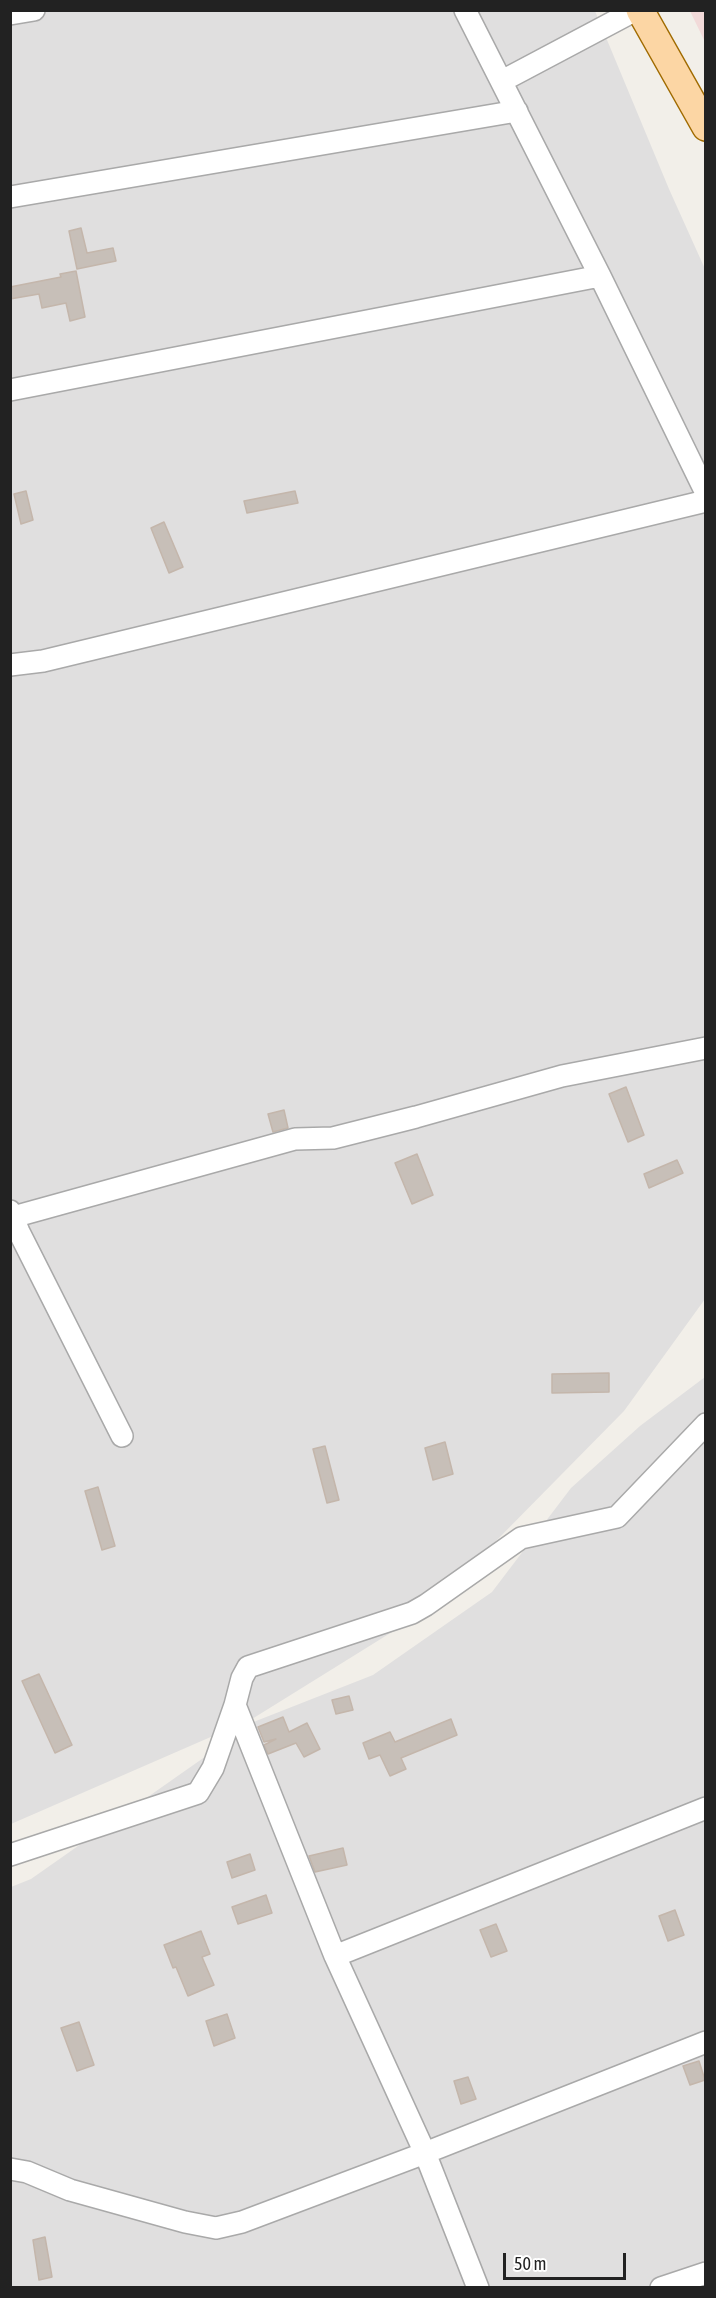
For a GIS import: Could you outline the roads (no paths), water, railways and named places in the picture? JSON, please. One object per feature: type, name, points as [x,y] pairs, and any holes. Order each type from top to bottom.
[{"type":"main road","points":[[638,10],[705,127]]},
{"type":"street","points":[[10,14],[34,10]]},
{"type":"street","points":[[465,10],[600,276],[705,492]]},
{"type":"street","points":[[502,81],[638,10]]},
{"type":"street","points":[[10,197],[517,111]]},
{"type":"street","points":[[10,390],[600,276]]},
{"type":"street","points":[[10,665],[43,661],[705,501]]},
{"type":"street","points":[[122,1436],[13,1223],[295,1139],[333,1138],[562,1076],[705,1048]]},
{"type":"street","points":[[10,1855],[198,1792],[213,1768],[242,1678],[248,1667],[412,1613],[521,1538],[617,1517],[705,1424]]},
{"type":"street","points":[[235,1705],[335,1956],[425,2153],[478,2288]]},
{"type":"street","points":[[335,1956],[705,1808]]},
{"type":"street","points":[[10,2169],[27,2172],[70,2190],[185,2222],[216,2228],[243,2222],[425,2153],[705,2042]]},
{"type":"street","points":[[661,2288],[705,2272]]}]
